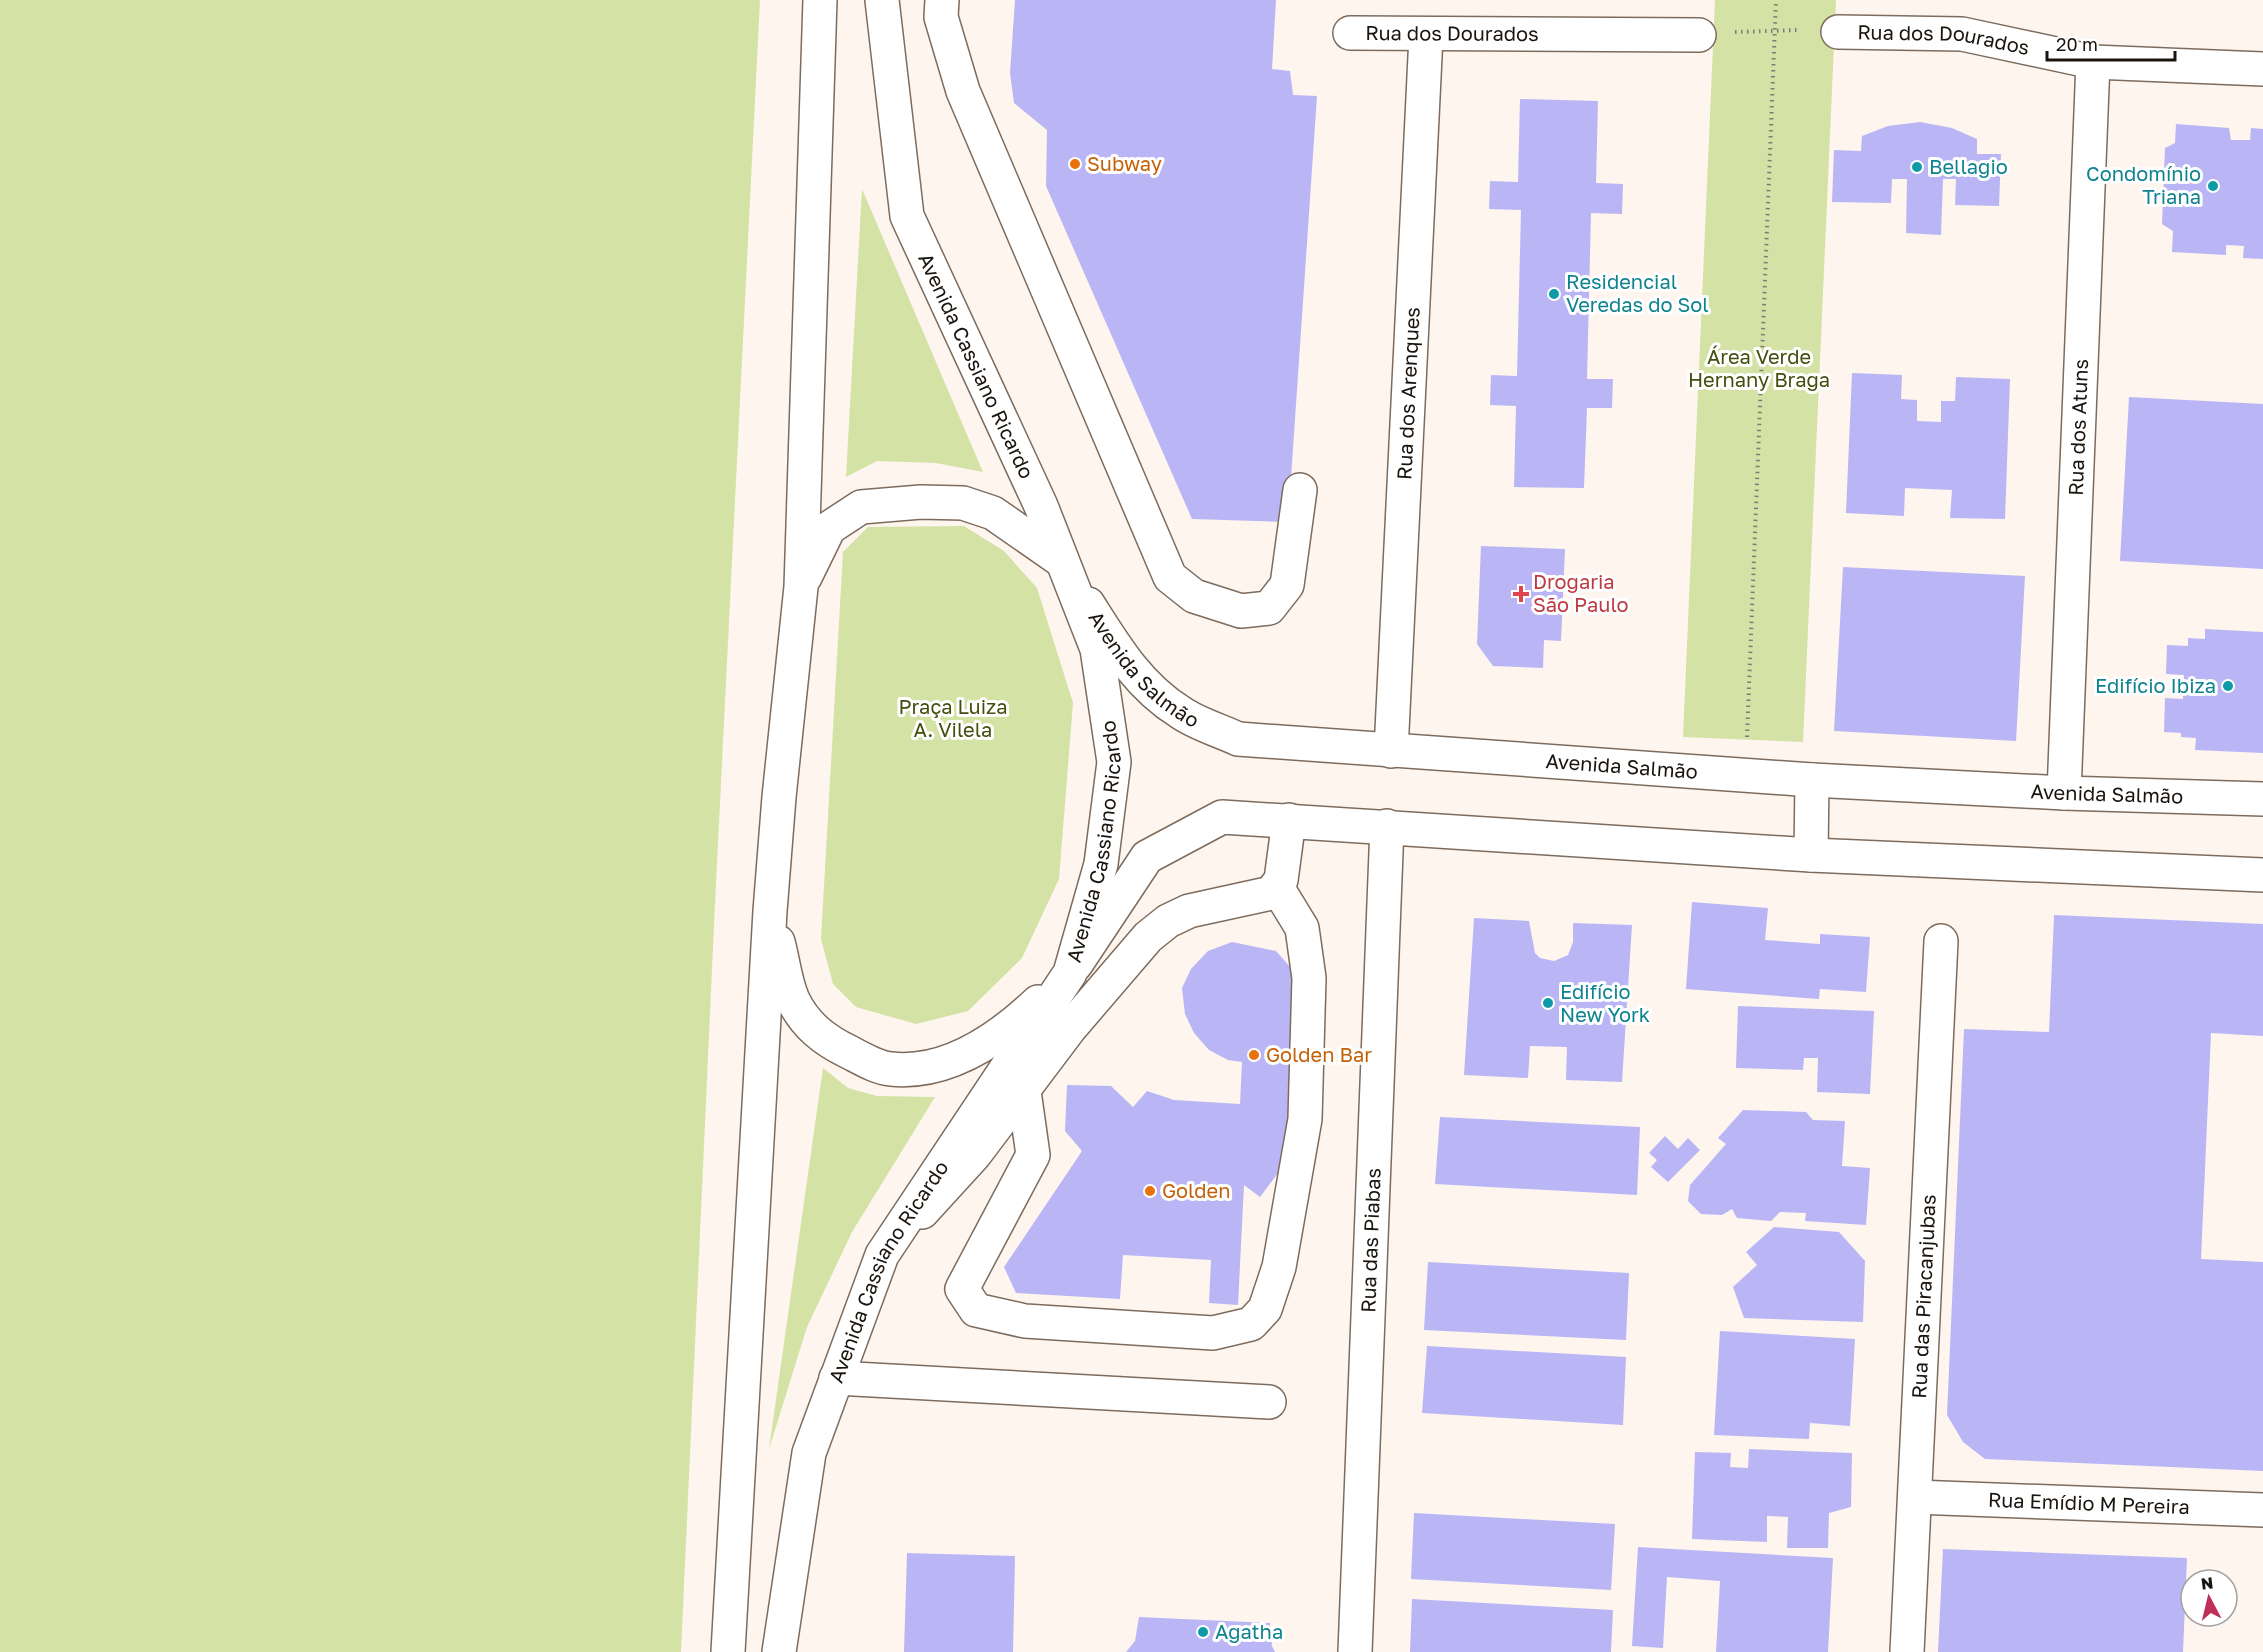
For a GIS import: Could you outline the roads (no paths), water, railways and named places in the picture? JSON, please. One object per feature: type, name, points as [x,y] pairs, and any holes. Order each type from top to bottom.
[{"type":"street","points":[[728,1652],[770,911],[801,586],[820,0]]},
{"type":"street","name":"Avenida Cassiano Ricardo","points":[[779,1652],[809,1453],[882,1255],[1070,973],[1101,864],[1114,762],[1097,649],[1041,506],[907,216],[882,0]]},
{"type":"street","points":[[942,0],[941,17],[963,91],[1170,577],[1194,596],[1241,611],[1269,608],[1287,585],[1300,490]]},
{"type":"street","name":"Rua dos Dourados","points":[[1838,32],[1962,34],[2093,62],[2263,69]]},
{"type":"street","name":"Rua dos Dourados","points":[[1350,33],[1426,36],[1699,35]]},
{"type":"street","name":"Rua dos Arenques","points":[[1391,752],[1426,36]]},
{"type":"street","name":"Rua dos Atuns","points":[[2064,793],[2093,62]]},
{"type":"street","points":[[801,586],[829,528],[861,507],[921,502],[963,503],[993,513],[1062,561]]},
{"type":"street","name":"Avenida Salmão","points":[[1062,561],[1125,663],[1180,713],[1238,739],[1391,752],[1812,780],[2064,793],[2263,800]]},
{"type":"street","points":[[1811,855],[1812,780]]},
{"type":"street","points":[[770,911],[792,999],[811,1029],[837,1046],[890,1069],[930,1066],[959,1057],[1012,1026],[1070,973],[1147,856],[1222,817],[1811,855],[2263,874]]},
{"type":"street","points":[[882,1255],[975,1154],[1070,1028],[1148,937],[1168,921],[1189,912],[1271,893],[1277,887],[1281,880],[1289,820]]},
{"type":"street","name":"Rua das Piabas","points":[[1355,1652],[1387,826]]},
{"type":"street","points":[[1014,1057],[1024,1090],[1033,1155],[962,1289],[976,1310],[1025,1321],[1213,1334],[1251,1324],[1266,1309],[1279,1267],[1305,1119],[1310,978],[1302,928],[1277,887]]},
{"type":"street","name":"Rua das Piracanjubas","points":[[1907,1652],[1941,941]]},
{"type":"street","points":[[836,1378],[1269,1402]]},
{"type":"street","name":"Rua Emídio M Pereira","points":[[1915,1497],[2263,1510]]},
{"type":"place","name":"Subway","points":[[1075,164]]},
{"type":"place","name":"Bellagio","points":[[1917,167]]},
{"type":"place","name":"Condomínio Triana","points":[[2213,186]]},
{"type":"place","name":"Residencial Veredas do Sol","points":[[1554,294]]},
{"type":"place","name":"Drogaria São Paulo","points":[[1521,594]]},
{"type":"place","name":"Edifício Ibiza","points":[[2228,686]]},
{"type":"place","name":"Edifício New York","points":[[1548,1003]]},
{"type":"place","name":"Golden Bar","points":[[1254,1055]]},
{"type":"place","name":"Golden","points":[[1150,1191]]},
{"type":"place","name":"Agatha","points":[[1203,1632]]},
{"type":"park label","name":"Área Verde Hernany Braga","points":[[1759,368]]},
{"type":"park label","name":"Praça Luiza A. Vilela","points":[[953,718]]}]
